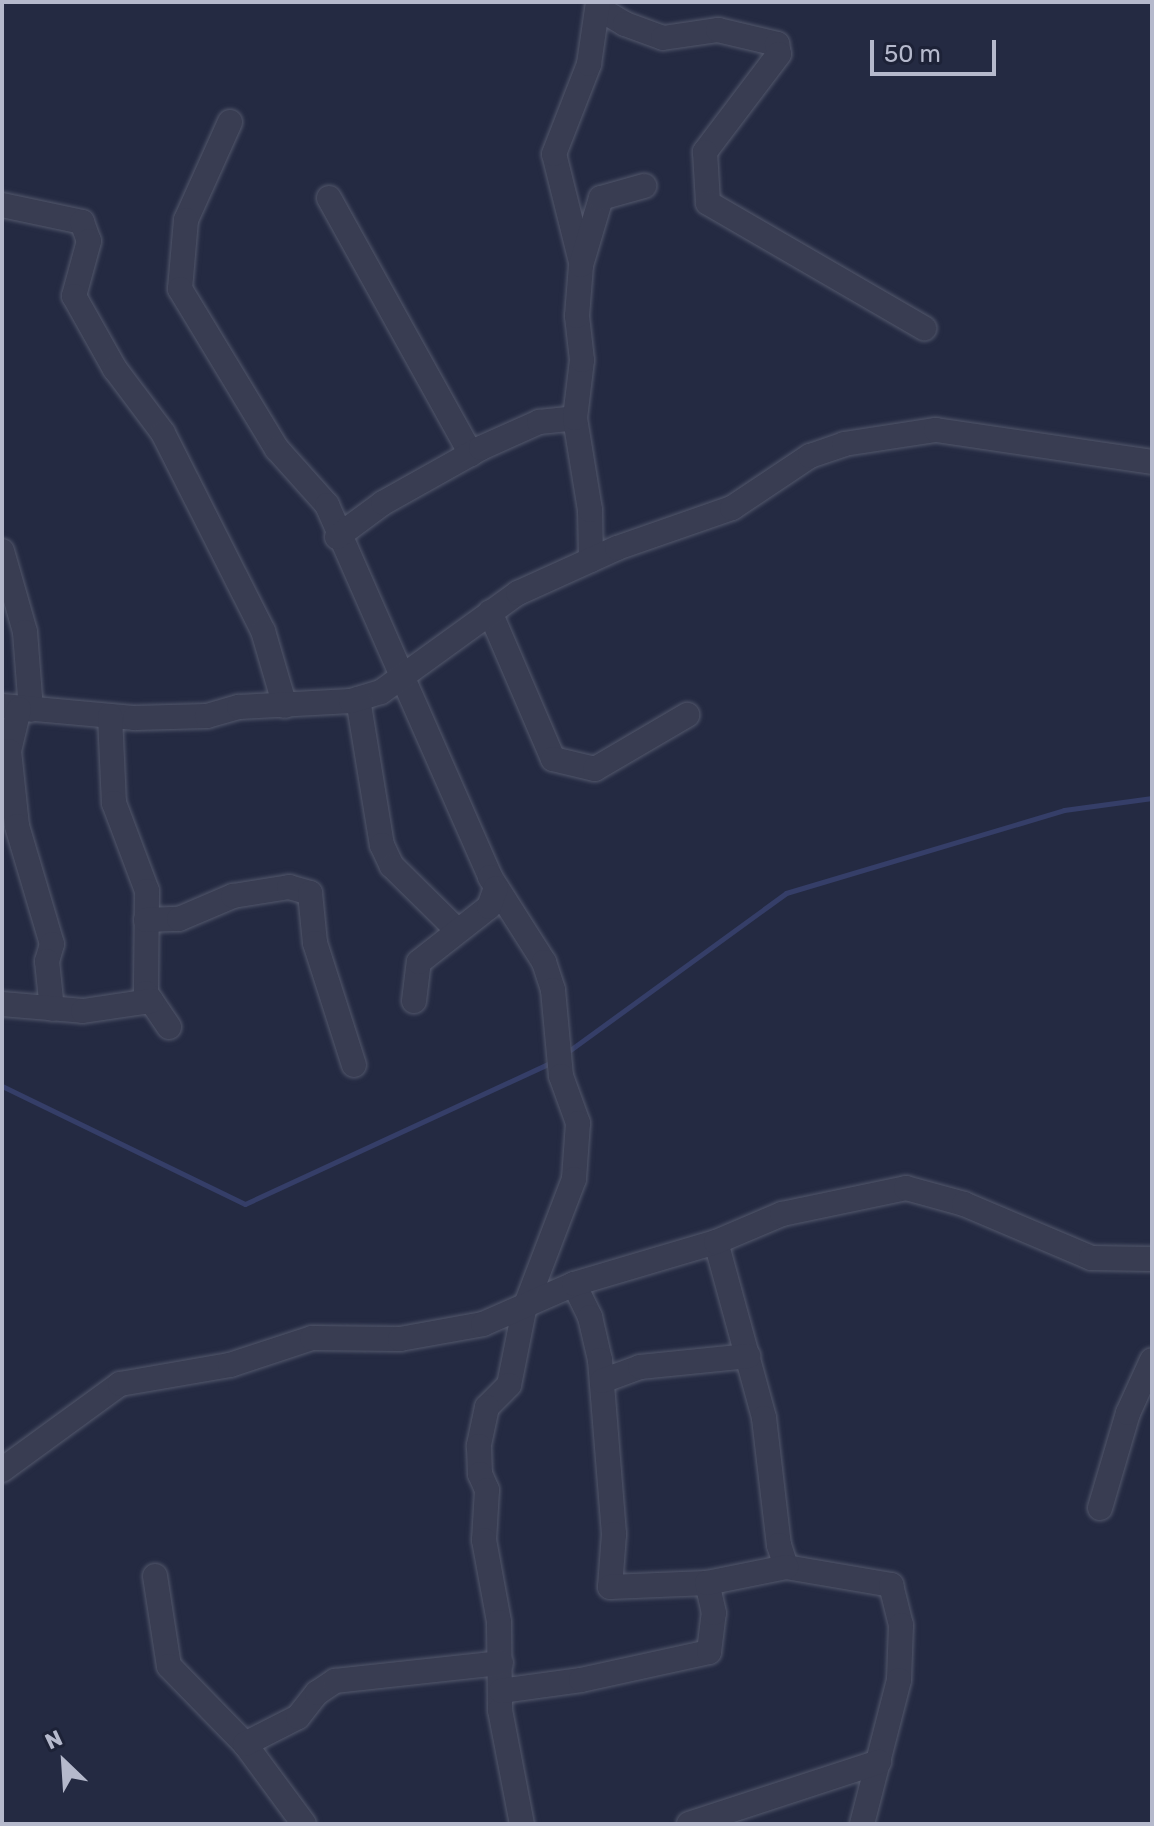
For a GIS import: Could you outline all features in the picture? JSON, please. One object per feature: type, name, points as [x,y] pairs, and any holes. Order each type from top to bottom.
[{"type":"street","points":[[581,265],[554,154],[589,64],[599,2]]},
{"type":"street","points":[[599,2],[625,24],[663,38],[718,30],[777,44],[779,54],[705,152],[708,203],[924,328]]},
{"type":"street","points":[[230,122],[186,220],[180,289],[277,449],[327,505],[337,537],[400,677],[426,723],[496,888],[544,962],[553,990],[561,1076],[578,1123],[574,1179],[524,1310],[509,1385],[487,1407],[479,1446],[480,1474],[487,1490],[484,1540],[501,1663],[501,1691],[522,1824]]},
{"type":"street","points":[[591,560],[590,510],[575,418],[582,360],[577,316],[581,265],[601,198],[644,186]]},
{"type":"street","points":[[329,198],[471,454]]},
{"type":"street","points":[[2,205],[82,222],[89,241],[74,296],[115,369],[163,433],[263,631],[285,706]]},
{"type":"street","points":[[337,537],[383,503],[471,454],[539,422],[575,418]]},
{"type":"street","points":[[17,709],[110,716],[207,716],[239,707],[358,699],[381,692],[490,612],[591,560],[732,508],[810,456],[844,444],[936,430],[1152,462]]},
{"type":"street","points":[[2,551],[25,632],[9,751],[17,826],[52,944],[47,961],[52,1009]]},
{"type":"street","points":[[490,612],[553,759],[595,769],[687,715]]},
{"type":"street","points":[[358,699],[382,845],[392,866],[457,930]]},
{"type":"street","points":[[110,716],[114,803],[147,891],[146,993],[169,1027]]},
{"type":"street","points":[[146,920],[179,919],[247,894],[289,887],[310,893],[315,943],[354,1065]]},
{"type":"street","points":[[414,1001],[419,962],[489,907],[496,888]]},
{"type":"street","points":[[2,1004],[83,1011],[151,1001]]},
{"type":"street","points":[[2,1470],[120,1384],[230,1365],[312,1338],[413,1337],[483,1324],[524,1310],[574,1284],[716,1242],[782,1214],[906,1188],[964,1204],[1091,1258],[1149,1260]]},
{"type":"street","points":[[716,1242],[764,1418],[779,1545],[786,1567]]},
{"type":"street","points":[[574,1284],[590,1317],[602,1381],[614,1534],[610,1587],[707,1583],[786,1567],[891,1585],[901,1625],[899,1680],[862,1824]]},
{"type":"street","points":[[602,1381],[640,1367],[748,1356]]},
{"type":"street","points":[[1100,1508],[1128,1413],[1152,1360]]},
{"type":"street","points":[[155,1576],[169,1666],[245,1744],[304,1824]]},
{"type":"street","points":[[501,1691],[581,1680],[709,1652],[714,1626],[707,1583]]},
{"type":"street","points":[[245,1744],[298,1717],[317,1693],[335,1681],[501,1663]]},
{"type":"street","points":[[693,1824],[879,1762]]},
{"type":"waterway","points":[[566,1053],[786,893],[1064,810],[1152,798]]},
{"type":"waterway","points":[[2,1086],[245,1204],[554,1061]]}]
